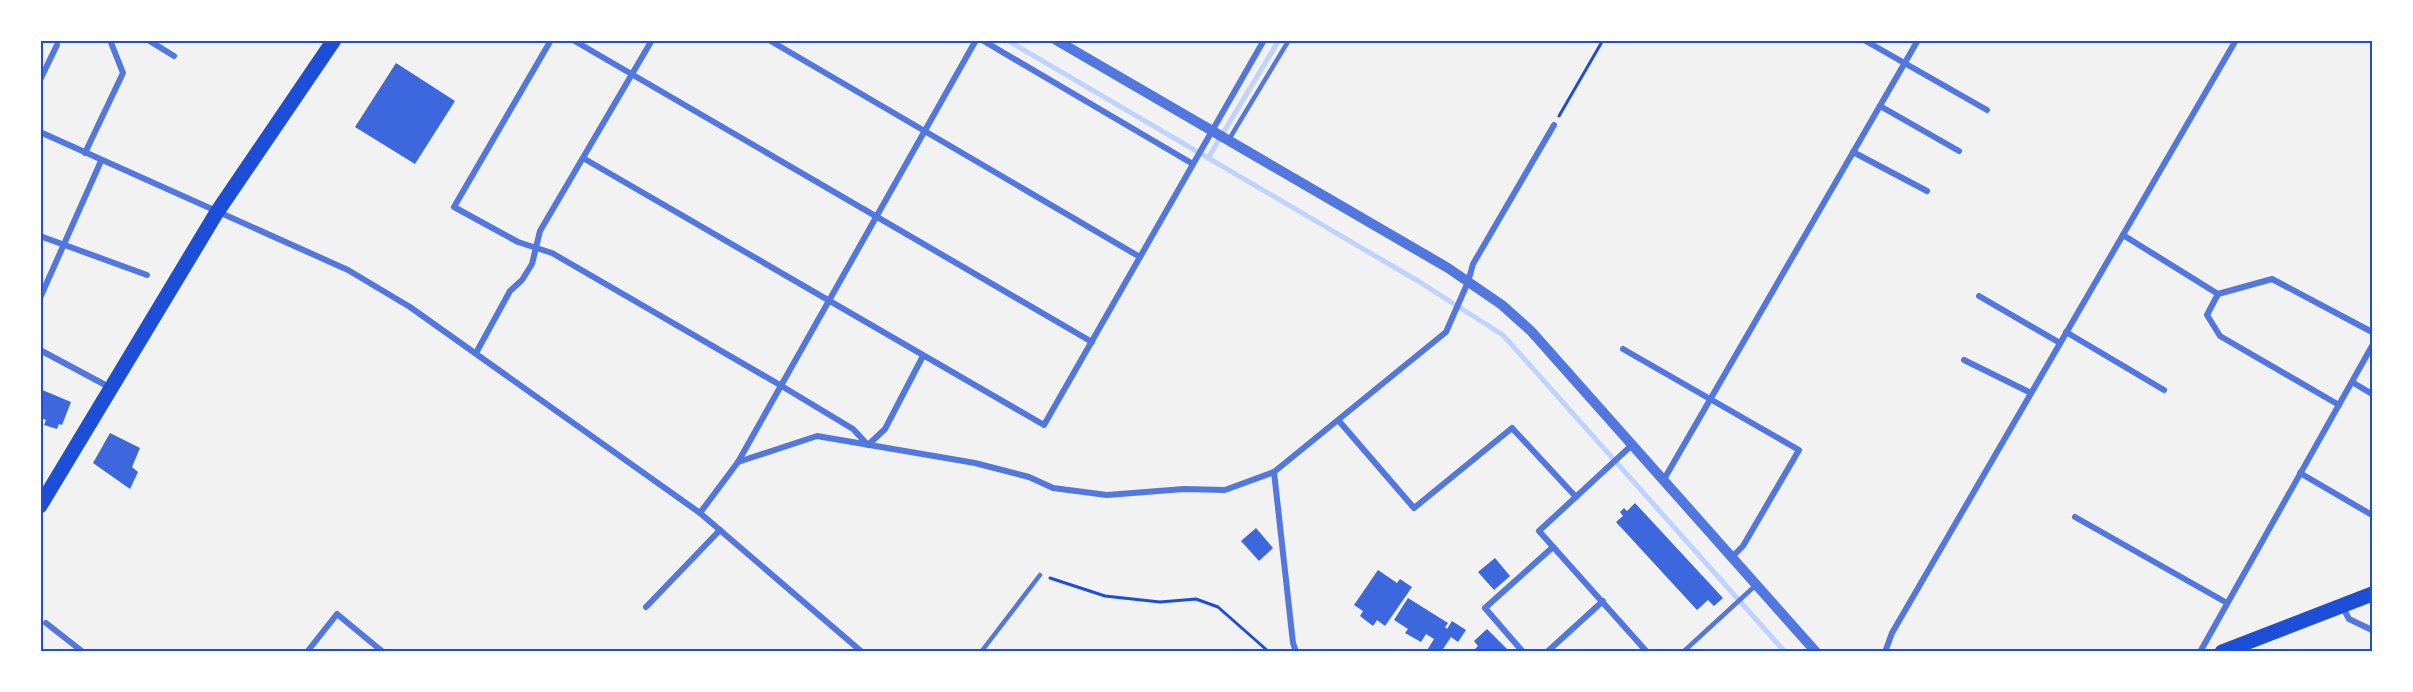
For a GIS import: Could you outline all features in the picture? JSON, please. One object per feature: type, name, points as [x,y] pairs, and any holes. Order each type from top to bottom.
[{"type":"main road","points":[[43,498],[217,212],[334,40]]},
{"type":"main road","points":[[2222,651],[2373,594]]},
{"type":"street","points":[[85,153],[123,73],[110,40]]},
{"type":"street","points":[[148,40],[174,56]]},
{"type":"street","points":[[551,40],[454,207],[518,242],[552,253],[853,429],[868,445]]},
{"type":"street","points":[[573,40],[1092,342]]},
{"type":"street","points":[[476,353],[510,291],[522,280],[532,264],[540,231],[652,40]]},
{"type":"street","points":[[769,40],[1140,257]]},
{"type":"street","points":[[700,513],[738,462],[976,40]]},
{"type":"street","points":[[982,40],[1193,164]]},
{"type":"street","points":[[1056,40],[1502,304],[1531,331],[1816,651]]},
{"type":"street","points":[[584,158],[1044,425],[1264,40]]},
{"type":"street","points":[[1864,40],[1987,110]]},
{"type":"street","points":[[1663,481],[1918,40]]},
{"type":"street","points":[[1885,651],[1892,633],[2236,40]]},
{"type":"street","points":[[40,80],[57,45]]},
{"type":"street","points":[[1880,106],[1959,151]]},
{"type":"street","points":[[738,462],[816,436],[975,463],[1029,477],[1053,488],[1107,495],[1184,489],[1225,490],[1274,472],[1446,332],[1468,282],[1473,264],[1554,125]]},
{"type":"street","points":[[40,132],[348,270],[410,307],[700,513],[862,651]]},
{"type":"street","points":[[1853,152],[1927,191]]},
{"type":"street","points":[[40,298],[102,160]]},
{"type":"street","points":[[2123,235],[2218,294]]},
{"type":"street","points":[[40,236],[147,275]]},
{"type":"street","points":[[2339,405],[2220,336],[2207,315],[2218,294],[2272,279],[2373,332]]},
{"type":"street","points":[[1979,296],[2060,343]]},
{"type":"street","points":[[2066,332],[2164,390]]},
{"type":"street","points":[[2200,651],[2373,346]]},
{"type":"street","points":[[1623,349],[1798,450],[1743,546],[1732,557]]},
{"type":"street","points":[[40,350],[111,388]]},
{"type":"street","points":[[868,445],[885,429],[923,356]]},
{"type":"street","points":[[1964,360],[2031,393]]},
{"type":"street","points":[[2352,381],[2373,394]]},
{"type":"street","points":[[1339,421],[1413,508],[1512,428],[1576,497]]},
{"type":"street","points":[[1632,445],[1539,531],[1647,651]]},
{"type":"street","points":[[1274,472],[1293,643],[1296,651]]},
{"type":"street","points":[[2300,473],[2373,515]]},
{"type":"street","points":[[2075,517],[2227,603]]},
{"type":"street","points":[[646,607],[720,530]]},
{"type":"street","points":[[1523,651],[1485,608],[1553,547]]},
{"type":"street","points":[[1547,651],[1603,601]]},
{"type":"street","points":[[2342,605],[2349,619],[2373,630]]},
{"type":"street","points":[[307,651],[337,614],[383,651]]},
{"type":"street","points":[[46,623],[83,651]]},
{"type":"lane","points":[[1228,141],[1289,40]]},
{"type":"lane","points":[[981,651],[1040,575]]},
{"type":"lane","points":[[1683,651],[1756,585]]},
{"type":"path","points":[[1554,125],[1603,40]]},
{"type":"path","points":[[1040,575],[1105,596],[1160,602],[1196,598],[1218,607],[1269,651]]},
{"type":"building","points":[[396,63],[455,101],[415,164],[355,127]]},
{"type":"building","points":[[40,389],[71,402],[62,425],[59,424],[57,429],[44,425],[46,420],[40,418]]},
{"type":"building","points":[[110,433],[140,448],[132,467],[138,472],[130,489],[93,463]]},
{"type":"building","points":[[1635,503],[1723,598],[1714,606],[1708,600],[1697,610],[1616,522],[1623,516],[1620,512],[1624,508],[1627,511]]},
{"type":"building","points":[[1256,528],[1273,548],[1259,561],[1241,541]]},
{"type":"building","points":[[1495,558],[1510,576],[1494,590],[1478,572]]},
{"type":"building","points":[[1378,570],[1397,583],[1400,579],[1412,587],[1385,626],[1377,620],[1373,626],[1360,616],[1363,611],[1354,605]]},
{"type":"building","points":[[1408,598],[1448,623],[1445,627],[1447,629],[1452,621],[1466,630],[1458,642],[1451,637],[1441,652],[1426,652],[1434,639],[1426,634],[1421,642],[1405,633],[1408,629],[1394,620]]},
{"type":"building","points":[[1487,629],[1508,650],[1507,652],[1476,652],[1474,650],[1478,646],[1474,641]]},
{"type":"waterway","points":[[1007,40],[1418,281],[1503,335],[1785,652]]},
{"type":"waterway","points":[[1208,158],[1279,40]]}]
